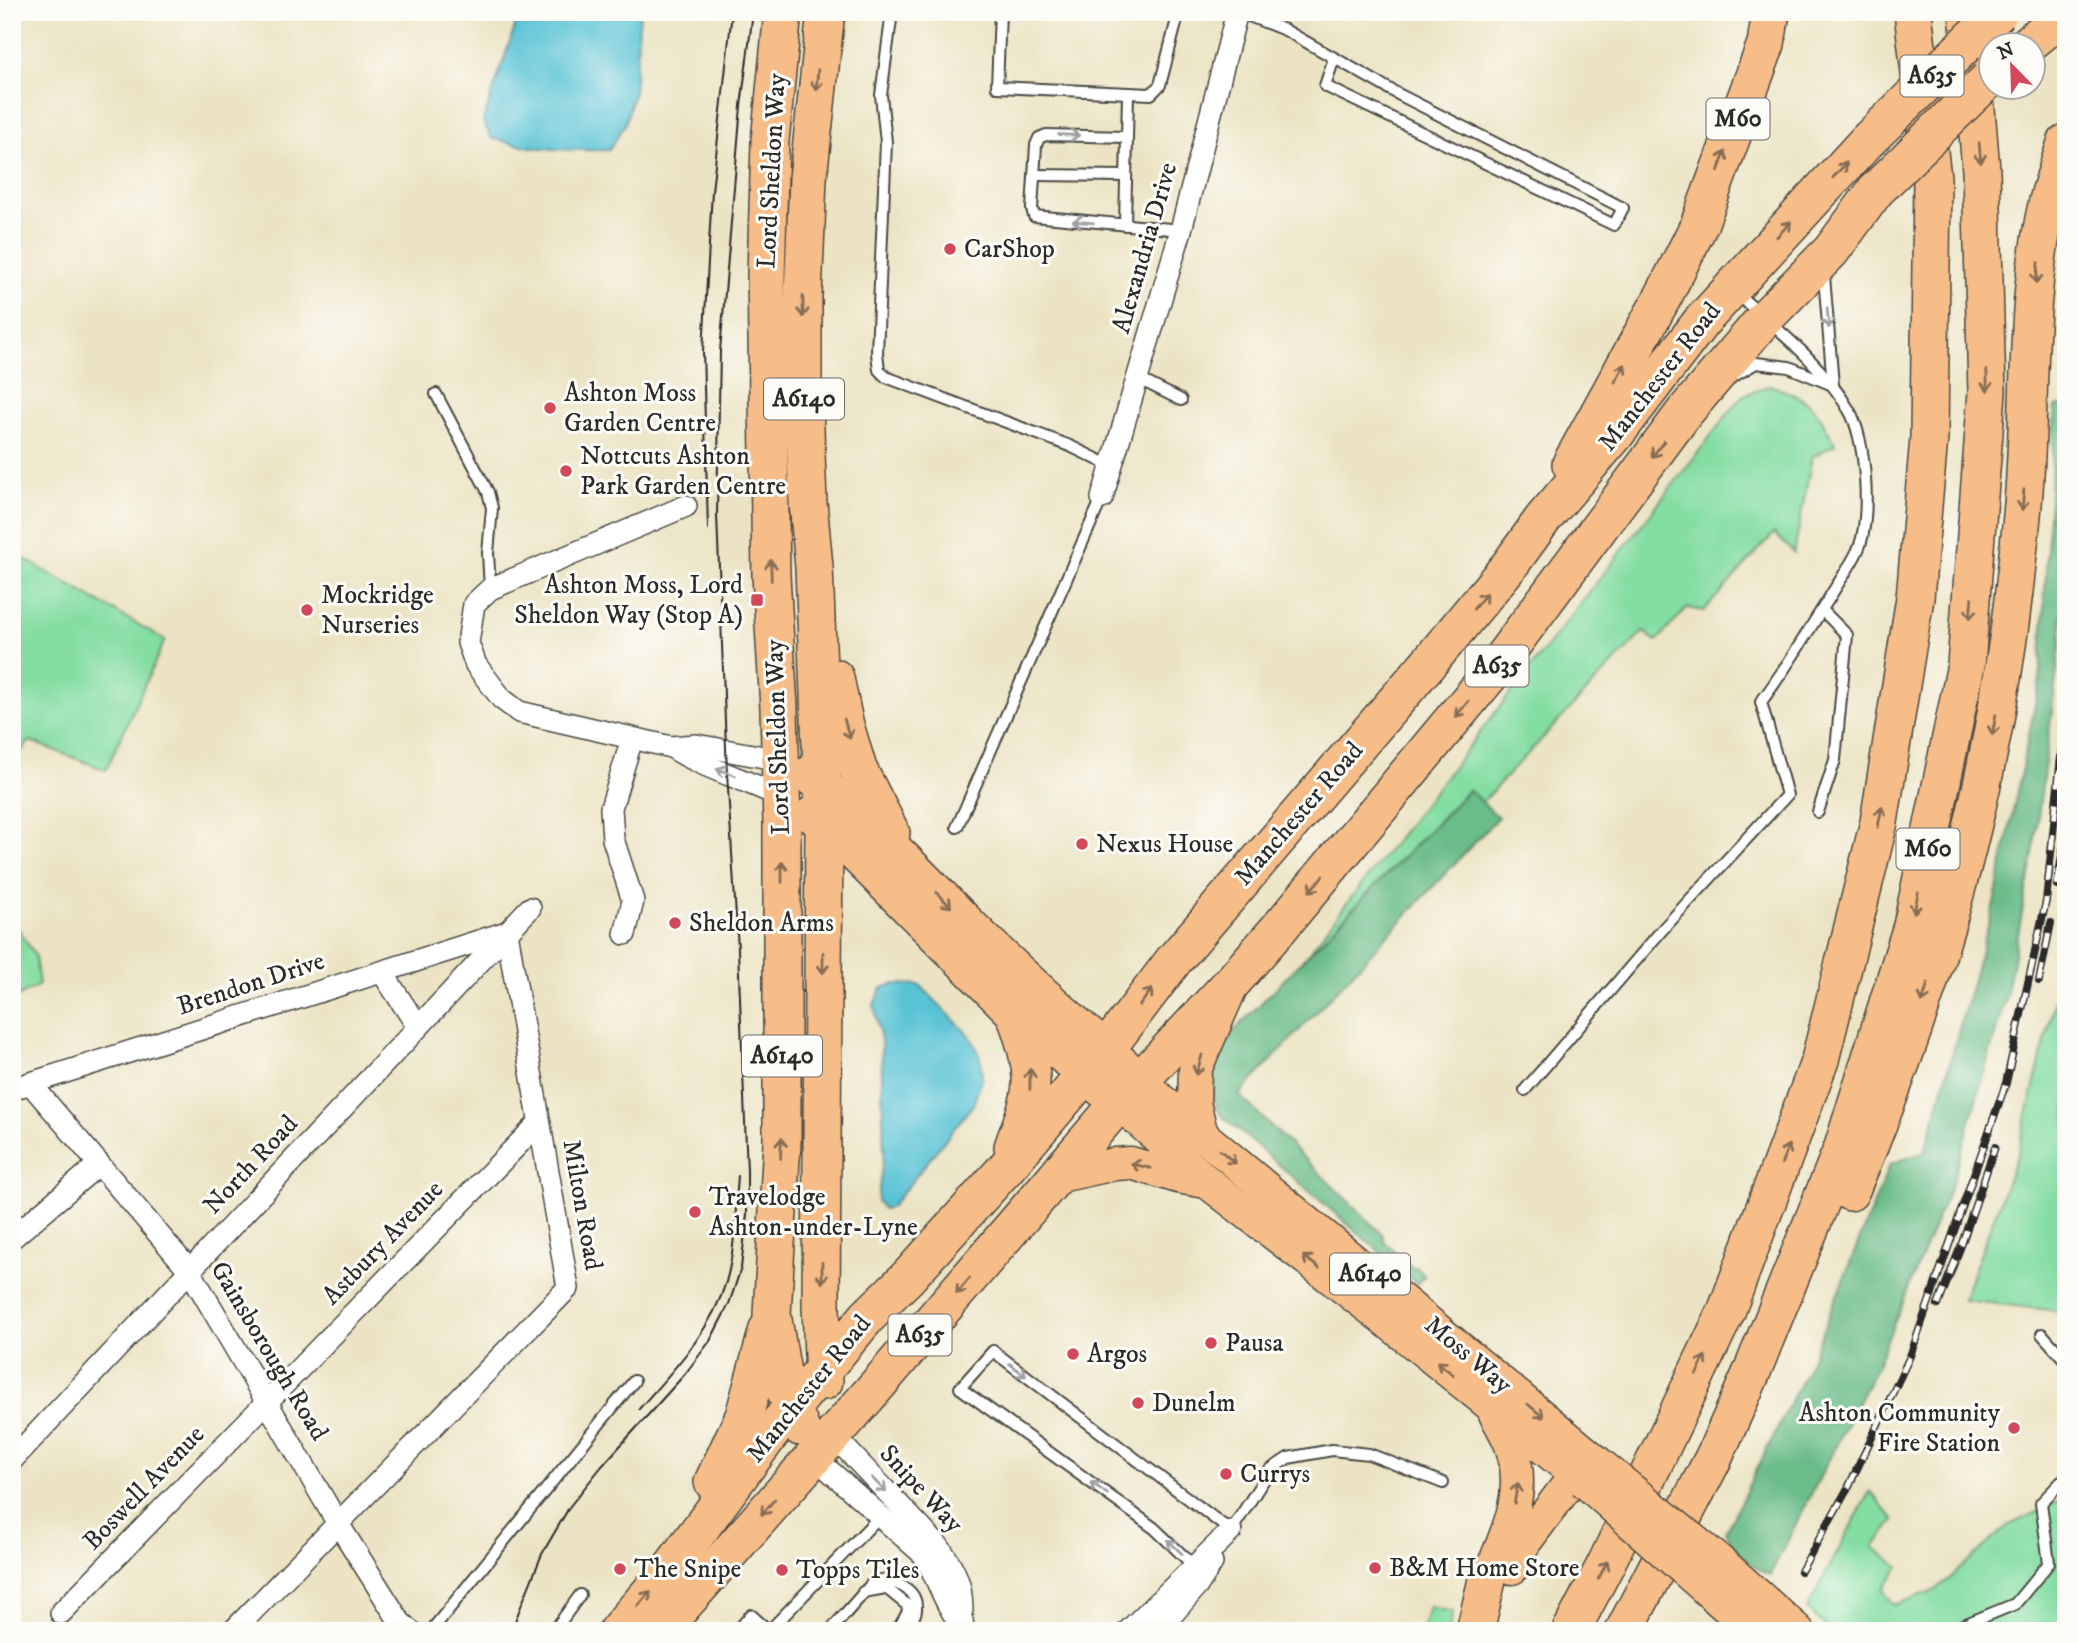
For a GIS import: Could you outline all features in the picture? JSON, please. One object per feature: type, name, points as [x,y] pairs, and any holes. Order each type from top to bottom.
[{"type":"highway","name":"Lord Sheldon Way","points":[[783,12],[770,141],[766,276],[771,576],[797,779],[824,822],[958,915],[1066,1017],[1095,1062]]},
{"type":"highway","name":"Lord Sheldon Way","points":[[811,1434],[785,1390],[772,1314],[797,779],[814,567],[808,502],[803,382],[803,296],[808,178],[825,12]]},
{"type":"highway","name":"M60","points":[[1544,519],[1699,225],[1766,44],[1772,12]]},
{"type":"highway","name":"M60","points":[[1571,1631],[1726,1312],[1820,1060],[1879,822],[1915,598],[1929,438],[1932,178],[1913,12]]},
{"type":"highway","name":"M60","points":[[1624,1631],[1714,1457],[1751,1374],[1843,1147],[1912,926],[1966,665],[1987,392],[1981,170],[1968,12]]},
{"type":"highway","name":"Manchester Road","points":[[811,1434],[822,1371],[867,1317],[908,1277],[1006,1168],[1095,1062],[1174,960],[1509,566],[1730,288],[1867,141],[1999,12]]},
{"type":"highway","points":[[2028,32],[2031,12]]},
{"type":"highway","points":[[2042,32],[2066,13]]},
{"type":"highway","name":"Manchester Road","points":[[660,1631],[811,1434],[1055,1177],[1129,1092],[1234,980],[1489,676],[1699,395],[1764,319],[1831,251],[1876,190],[1976,92]]},
{"type":"highway","name":"M60","points":[[1751,1374],[1818,1268],[1860,1170],[1924,997],[1952,901],[1988,758],[2004,669],[2024,490],[2028,371],[2038,263],[2047,205],[2066,143]]},
{"type":"highway","points":[[1699,225],[1700,255],[1712,272],[1730,288],[1753,289],[1776,274],[1828,221],[1876,190]]},
{"type":"highway","points":[[1614,436],[1671,395],[1717,335],[1731,323],[1748,316],[1764,319]]},
{"type":"highway","points":[[814,567],[844,722],[858,769],[899,876],[869,888],[850,890],[834,899],[823,912]]},
{"type":"highway","name":"Lord Sheldon Way","points":[[797,779],[853,809],[899,876],[1015,1013],[1095,1062]]},
{"type":"highway","name":"Lord Sheldon Way","points":[[811,1434],[822,1371],[824,822]]},
{"type":"highway","points":[[1006,1168],[1028,1102],[1031,1080],[1028,1053],[1015,1013]]},
{"type":"highway","name":"Moss Way","points":[[1095,1062],[1129,1092]]},
{"type":"highway","points":[[713,1482],[744,1416],[772,1314]]},
{"type":"highway","points":[[617,1631],[671,1568],[778,1457],[811,1434]]},
{"type":"highway","points":[[1475,1631],[1496,1583]]},
{"type":"highway","points":[[1483,1631],[1496,1583]]},
{"type":"main road","points":[[1202,1135],[1194,1103],[1195,1070],[1234,980]]},
{"type":"main road","name":"Moss Way","points":[[1129,1092],[1202,1135],[1587,1469],[1725,1596],[1754,1631]]},
{"type":"main road","name":"Moss Way","points":[[1129,1092],[1207,1182],[1489,1404],[1587,1469]]},
{"type":"main road","points":[[1055,1177],[1131,1163],[1178,1177],[1207,1182]]},
{"type":"main road","points":[[1489,1404],[1510,1444],[1519,1482],[1496,1583]]},
{"type":"main road","points":[[1496,1583],[1525,1542],[1587,1469]]},
{"type":"main road","points":[[671,1568],[713,1482]]},
{"type":"main road","name":"Moss Way","points":[[1725,1596],[1798,1631]]},
{"type":"street","name":"Alexandria Drive","points":[[1101,498],[1181,230],[1238,12]]},
{"type":"street","points":[[686,506],[489,589],[474,604],[468,642],[476,665],[502,699],[519,712],[671,747],[696,745],[797,779]]},
{"type":"street","points":[[625,934],[633,901],[613,839],[611,808],[632,739]]},
{"type":"street","points":[[671,747],[694,761],[752,782],[797,779]]},
{"type":"street","name":"North Road","points":[[12,1460],[530,908]]},
{"type":"street","name":"Brendon Drive","points":[[21,1086],[507,932]]},
{"type":"street","name":"Milton Road","points":[[337,1522],[568,1288],[507,932]]},
{"type":"street","points":[[382,972],[418,1027]]},
{"type":"street","name":"Gainsborough Road","points":[[21,1086],[99,1164],[190,1271],[337,1522],[400,1622],[410,1631]]},
{"type":"street","name":"Astbury Avenue","points":[[267,1402],[540,1123]]},
{"type":"street","points":[[12,1238],[99,1164]]},
{"type":"street","name":"Boswell Avenue","points":[[61,1614],[267,1402]]},
{"type":"street","name":"Snipe Way","points":[[811,1434],[880,1516],[925,1555],[942,1595],[965,1630]]},
{"type":"street","name":"Snipe Way","points":[[811,1434],[939,1547],[953,1566],[963,1594],[965,1630]]},
{"type":"street","points":[[233,1631],[337,1522]]},
{"type":"street","points":[[1161,1624],[1195,1567],[1231,1531]]},
{"type":"street","points":[[1128,1631],[1161,1624],[1197,1586],[1231,1531]]},
{"type":"lane","points":[[892,12],[881,95],[886,142],[877,353],[879,370],[886,377],[1070,446],[1111,466]]},
{"type":"lane","points":[[1000,12],[997,87],[1128,94],[1151,94],[1160,85],[1180,12]]},
{"type":"lane","points":[[1238,12],[1285,30],[1398,94],[1623,208],[1614,225],[1325,86],[1334,58]]},
{"type":"lane","points":[[1125,225],[1128,94]]},
{"type":"lane","points":[[1127,137],[1046,135],[1039,138],[1034,175],[1034,216],[1181,230]]},
{"type":"lane","points":[[1034,175],[1125,176]]},
{"type":"lane","points":[[1831,251],[1824,276],[1833,386]]},
{"type":"lane","points":[[1525,1090],[1662,930],[1787,795],[1761,702],[1783,673],[1859,548],[1867,504],[1866,474],[1852,413],[1833,386],[1730,288]]},
{"type":"lane","points":[[1699,395],[1756,363],[1789,367],[1833,386]]},
{"type":"lane","points":[[1137,378],[1181,400]]},
{"type":"lane","points":[[436,394],[475,463],[488,492],[492,508],[488,553],[489,589]]},
{"type":"lane","points":[[957,827],[1101,498]]},
{"type":"lane","points":[[1818,812],[1835,760],[1847,635],[1822,610]]},
{"type":"lane","points":[[2042,1334],[2066,1361]]},
{"type":"lane","points":[[1195,1567],[1154,1528],[961,1388],[993,1351],[1231,1531],[1270,1470],[1288,1458],[1332,1450],[1369,1454],[1443,1483]]},
{"type":"lane","points":[[431,1631],[634,1381]]},
{"type":"lane","points":[[1949,1631],[2015,1604],[2049,1563],[2041,1503],[2066,1476]]},
{"type":"lane","points":[[737,1631],[751,1615],[769,1631],[880,1516]]},
{"type":"lane","points":[[830,1631],[875,1580],[889,1580],[906,1588],[914,1598],[916,1611],[906,1631]]},
{"type":"lane","points":[[863,1592],[886,1588],[907,1605],[908,1612],[897,1631]]},
{"type":"lane","points":[[554,1631],[580,1595]]},
{"type":"green space","points":[[1770,385],[1804,400],[1811,406],[1835,444],[1812,457],[1794,553],[1774,533],[1704,611],[1687,608],[1656,642],[1644,631],[1482,802],[1468,790],[1302,961],[1742,396]]},
{"type":"green space","points":[[2066,405],[2066,568],[2060,648],[2033,855],[2006,997],[1953,1180],[1877,1365],[1770,1575],[1744,1557],[1726,1531],[1809,1365],[1890,1164],[1925,1152],[1994,904],[2040,680],[2055,407]]},
{"type":"green space","points":[[12,552],[165,640],[106,770],[30,741],[12,761]]},
{"type":"green space","points":[[1469,790],[1498,817],[1239,1095],[1383,1235],[1384,1241],[1414,1269],[1416,1267],[1425,1275],[1417,1284],[1220,1114],[1212,1092],[1212,1082],[1216,1064],[1231,1034]]},
{"type":"green space","points":[[12,925],[17,927],[35,955],[39,985],[12,1000]]},
{"type":"green space","points":[[2066,940],[2066,1312],[1963,1300],[2017,1156],[2059,984]]},
{"type":"green space","points":[[1870,1491],[1894,1520],[1874,1547],[1899,1567],[1883,1590],[1894,1605],[1938,1589],[2007,1526],[2066,1498],[2066,1631],[1831,1631],[1807,1609]]},
{"type":"green space","points":[[1430,1607],[1453,1612],[1449,1631],[1421,1631]]},
{"type":"water","points":[[520,12],[640,12],[634,92],[625,124],[609,150],[550,149],[491,138],[483,121]]},
{"type":"water","points":[[893,984],[920,985],[971,1037],[981,1057],[982,1079],[973,1105],[891,1207],[883,1209],[877,1201],[884,1155],[881,1040],[874,1005],[882,988]]},
{"type":"tram line","points":[[708,529],[703,351],[712,191],[732,12]]},
{"type":"tram line","points":[[511,1631],[542,1554],[570,1506],[602,1466],[685,1374],[710,1341],[729,1304],[741,1268],[747,1215],[747,1171],[717,515],[720,351],[741,106],[753,12]]},
{"type":"tram line","points":[[639,1409],[701,1334],[719,1300],[732,1256],[738,1176]]},
{"type":"railway","points":[[1801,1571],[1848,1488],[1910,1356],[2006,1083],[2046,901],[2066,708]]},
{"type":"railway","points":[[2057,885],[2066,833]]},
{"type":"railway","points":[[2039,981],[2051,923]]},
{"type":"railway","points":[[1938,1305],[1995,1147]]},
{"type":"place","name":"CarShop","points":[[950,249]]},
{"type":"place","name":"Ashton Moss Garden Centre","points":[[550,408]]},
{"type":"place","name":"Nottcuts Ashton Park Garden Centre","points":[[566,471]]},
{"type":"place","name":"Ashton Moss, Lord Sheldon Way (Stop A)","points":[[757,600]]},
{"type":"place","name":"Mockridge Nurseries","points":[[307,610]]},
{"type":"place","name":"Nexus House","points":[[1082,844]]},
{"type":"place","name":"Sheldon Arms","points":[[675,923]]},
{"type":"place","name":"Travelodge Ashton-under-Lyne","points":[[695,1212]]},
{"type":"place","name":"Pausa","points":[[1211,1343]]},
{"type":"place","name":"Argos","points":[[1073,1354]]},
{"type":"place","name":"Dunelm","points":[[1138,1403]]},
{"type":"place","name":"Ashton Community Fire Station","points":[[2014,1428]]},
{"type":"place","name":"Currys","points":[[1226,1474]]},
{"type":"place","name":"B&M Home Store","points":[[1375,1568]]},
{"type":"place","name":"The Snipe","points":[[620,1569]]},
{"type":"place","name":"Topps Tiles","points":[[782,1570]]}]
